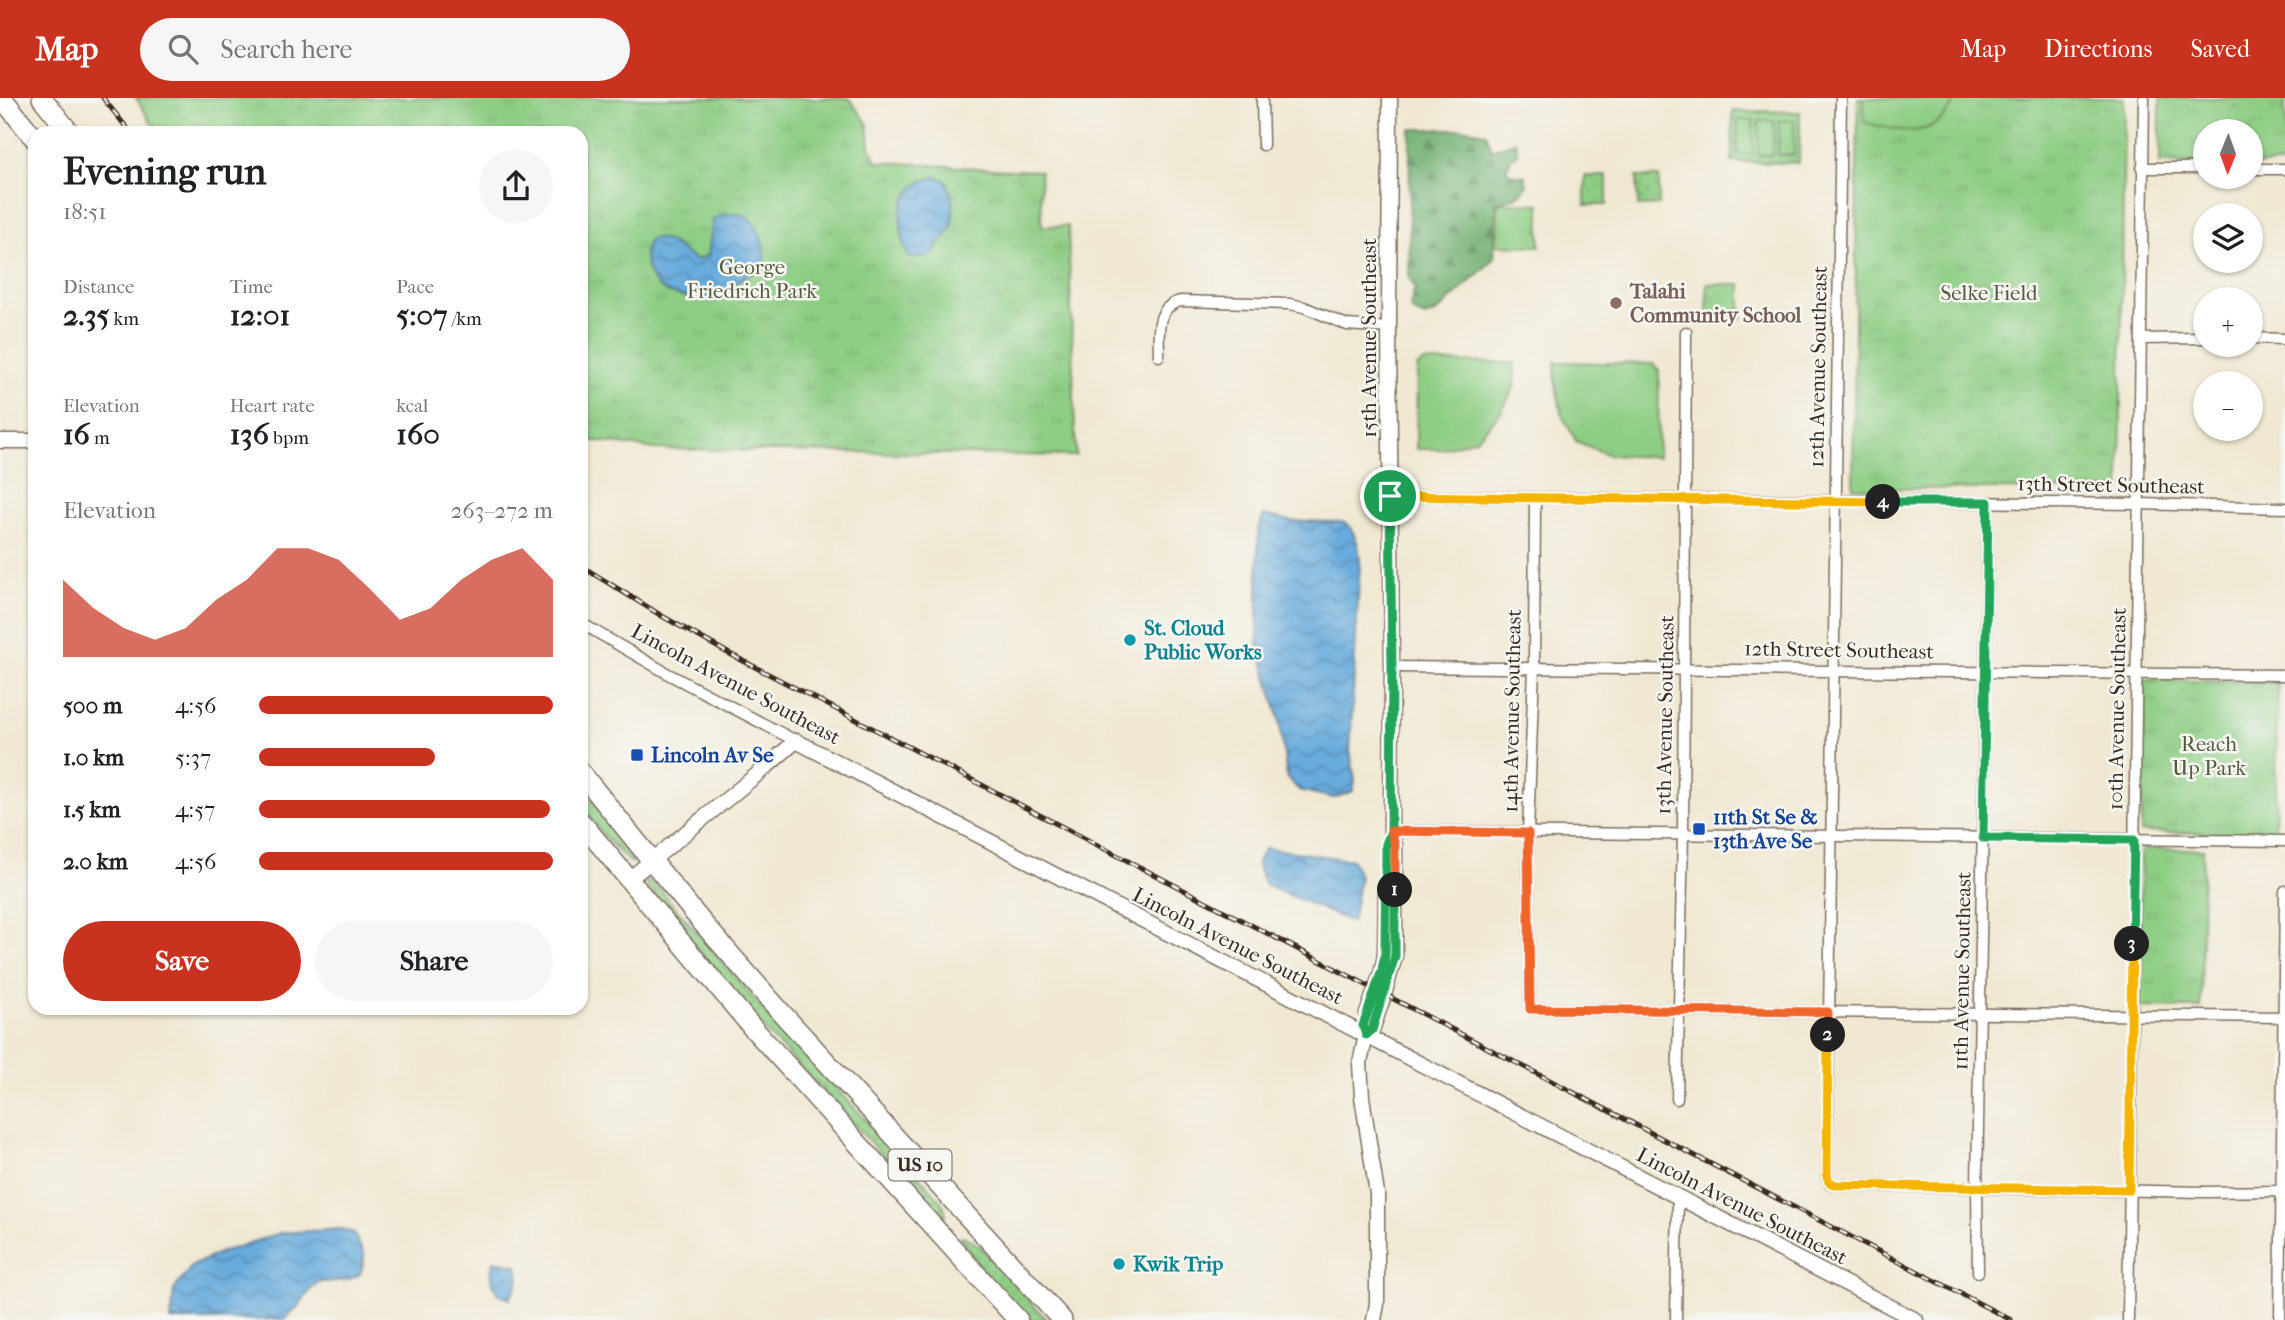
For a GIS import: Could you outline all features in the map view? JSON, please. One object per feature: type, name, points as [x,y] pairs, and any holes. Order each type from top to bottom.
[{"type":"highway","points":[[2,98],[28,130]]},
{"type":"highway","points":[[42,98],[64,126]]},
{"type":"highway","name":"US 10","points":[[588,782],[779,1010],[1062,1320]]},
{"type":"highway","name":"US 10","points":[[588,831],[777,1055],[1018,1320]]},
{"type":"street","points":[[1262,98],[1263,145]]},
{"type":"street","name":"15th Avenue Southeast","points":[[1374,1320],[1377,1304],[1377,1194],[1362,1097],[1360,1063],[1366,1035],[1363,1026],[1385,955],[1386,844],[1391,831],[1390,98]]},
{"type":"street","name":"12th Avenue Southeast","points":[[1842,98],[1827,1176],[1829,1182],[1836,1185],[1977,1188]]},
{"type":"street","name":"10th Avenue Southeast","points":[[2128,1320],[2144,98]]},
{"type":"street","points":[[2142,168],[2193,168]]},
{"type":"street","points":[[2263,169],[2285,169]]},
{"type":"street","points":[[1159,356],[1160,317],[1166,307],[1180,301],[1290,304],[1311,309],[1347,325],[1389,328]]},
{"type":"street","name":"13th Avenue Southeast","points":[[1677,1099],[1685,669],[1686,332]]},
{"type":"street","points":[[2141,339],[2193,338]]},
{"type":"street","points":[[2263,338],[2285,339]]},
{"type":"street","points":[[0,441],[28,441]]},
{"type":"street","name":"13th Street Southeast","points":[[1390,496],[2139,503],[2285,508]]},
{"type":"street","name":"14th Avenue Southeast","points":[[1535,499],[1534,668],[1528,833],[1530,1009],[1678,1010]]},
{"type":"street","name":"11th Avenue Southeast","points":[[1978,1272],[1988,502]]},
{"type":"street","name":"Lincoln Avenue Southeast","points":[[588,627],[670,675],[796,741],[1916,1320]]},
{"type":"street","name":"12th Street Southeast","points":[[1392,667],[2285,675]]},
{"type":"street","points":[[628,880],[796,741]]},
{"type":"street","points":[[1391,831],[2285,841]]},
{"type":"street","points":[[2280,1320],[2284,1191],[2285,891]]},
{"type":"street","points":[[1678,1010],[2284,1017]]},
{"type":"street","points":[[1977,1188],[2284,1191]]},
{"type":"street","points":[[1676,1320],[1678,1197]]},
{"type":"green space","name":"George Friedrich Park","points":[[136,98],[849,98],[868,124],[870,147],[877,162],[1040,171],[1042,226],[1068,226],[1076,456],[656,449],[588,440],[588,126],[154,126]]},
{"type":"green space","name":"Selke Field","points":[[1858,98],[2124,98],[2120,490],[1853,488]]},
{"type":"green space","points":[[1864,98],[1956,98],[1939,122],[1928,128],[1905,130],[1864,122]]},
{"type":"green space","points":[[2160,98],[2285,98],[2283,164],[2263,165],[2263,119],[2193,119],[2193,164],[2160,163]]},
{"type":"green space","points":[[1733,111],[1800,112],[1799,163],[1732,162]]},
{"type":"green space","points":[[1738,120],[1753,120],[1753,154],[1737,154]]},
{"type":"green space","points":[[1759,121],[1774,121],[1773,155],[1758,155]]},
{"type":"green space","points":[[1779,121],[1794,121],[1794,155],[1778,155]]},
{"type":"green space","points":[[1410,129],[1467,129],[1486,133],[1492,150],[1516,141],[1518,154],[1512,158],[1506,169],[1511,174],[1525,176],[1527,185],[1514,198],[1496,202],[1494,259],[1436,313],[1425,317],[1413,312],[1410,306],[1415,287],[1409,278]]},
{"type":"green space","points":[[1585,176],[1607,176],[1607,205],[1585,205]]},
{"type":"green space","points":[[1637,177],[1659,177],[1659,205],[1638,206]]},
{"type":"green space","points":[[1498,203],[1540,204],[1540,246],[1497,245]]},
{"type":"green space","points":[[1707,284],[1741,284],[1741,318],[1707,318]]},
{"type":"green space","points":[[1423,362],[1515,363],[1515,385],[1501,412],[1476,439],[1442,449],[1416,449],[1417,367]]},
{"type":"green space","points":[[1555,362],[1653,364],[1659,370],[1658,457],[1609,455],[1576,441],[1562,415],[1556,386]]},
{"type":"green space","name":"Reach Up Park","points":[[2144,680],[2278,682],[2275,834],[2141,832]]},
{"type":"green space","points":[[588,796],[632,850],[633,863],[613,845],[589,817]]},
{"type":"green space","points":[[2141,849],[2203,849],[2201,1008],[2139,1007]]},
{"type":"green space","points":[[646,880],[659,888],[766,1013],[936,1195],[944,1206],[946,1216],[930,1208],[757,1023],[645,884]]},
{"type":"green space","points":[[960,1237],[979,1245],[1047,1320],[1030,1320],[1020,1310],[975,1260]]},
{"type":"water","points":[[937,177],[947,182],[951,193],[951,228],[930,256],[911,258],[903,244],[901,217],[904,201],[914,187]]},
{"type":"water","points":[[729,214],[744,215],[755,224],[762,243],[765,269],[745,276],[715,301],[695,299],[660,288],[647,268],[645,253],[650,239],[662,239],[696,260],[708,256],[713,219]]},
{"type":"water","points":[[1264,515],[1292,521],[1342,522],[1350,526],[1358,544],[1360,561],[1350,751],[1355,780],[1353,791],[1334,798],[1299,790],[1287,778],[1279,718],[1258,643],[1258,529]]},
{"type":"water","points":[[1265,848],[1352,860],[1360,876],[1352,922],[1264,884],[1257,862]]},
{"type":"water","points":[[340,1229],[354,1233],[363,1252],[360,1274],[345,1280],[318,1282],[285,1319],[171,1320],[174,1290],[192,1266],[219,1253],[280,1233]]},
{"type":"water","points":[[494,1261],[517,1265],[519,1280],[510,1299],[498,1294],[494,1286],[491,1273]]},
{"type":"railway","points":[[103,98],[125,126]]},
{"type":"railway","points":[[588,570],[728,653],[2011,1320]]},
{"type":"place","name":"Talahi Community School","points":[[1616,303]]},
{"type":"place","name":"St. Cloud Public Works","points":[[1130,640]]},
{"type":"place","name":"Lincoln Av Se","points":[[637,755]]},
{"type":"place","name":"11th St Se & 13th Ave Se","points":[[1699,829]]},
{"type":"place","name":"Kwik Trip","points":[[1119,1264]]},
{"type":"route","points":[[1390,496],[1391,831],[1386,844],[1385,955],[1363,1026],[1366,1035],[1372,1030],[1395,956],[1395,845],[1391,831],[1528,833],[1530,1009],[1828,1012],[1829,1182],[1836,1185],[2129,1190],[2134,840],[1983,838],[1988,502],[1390,496]]}]
